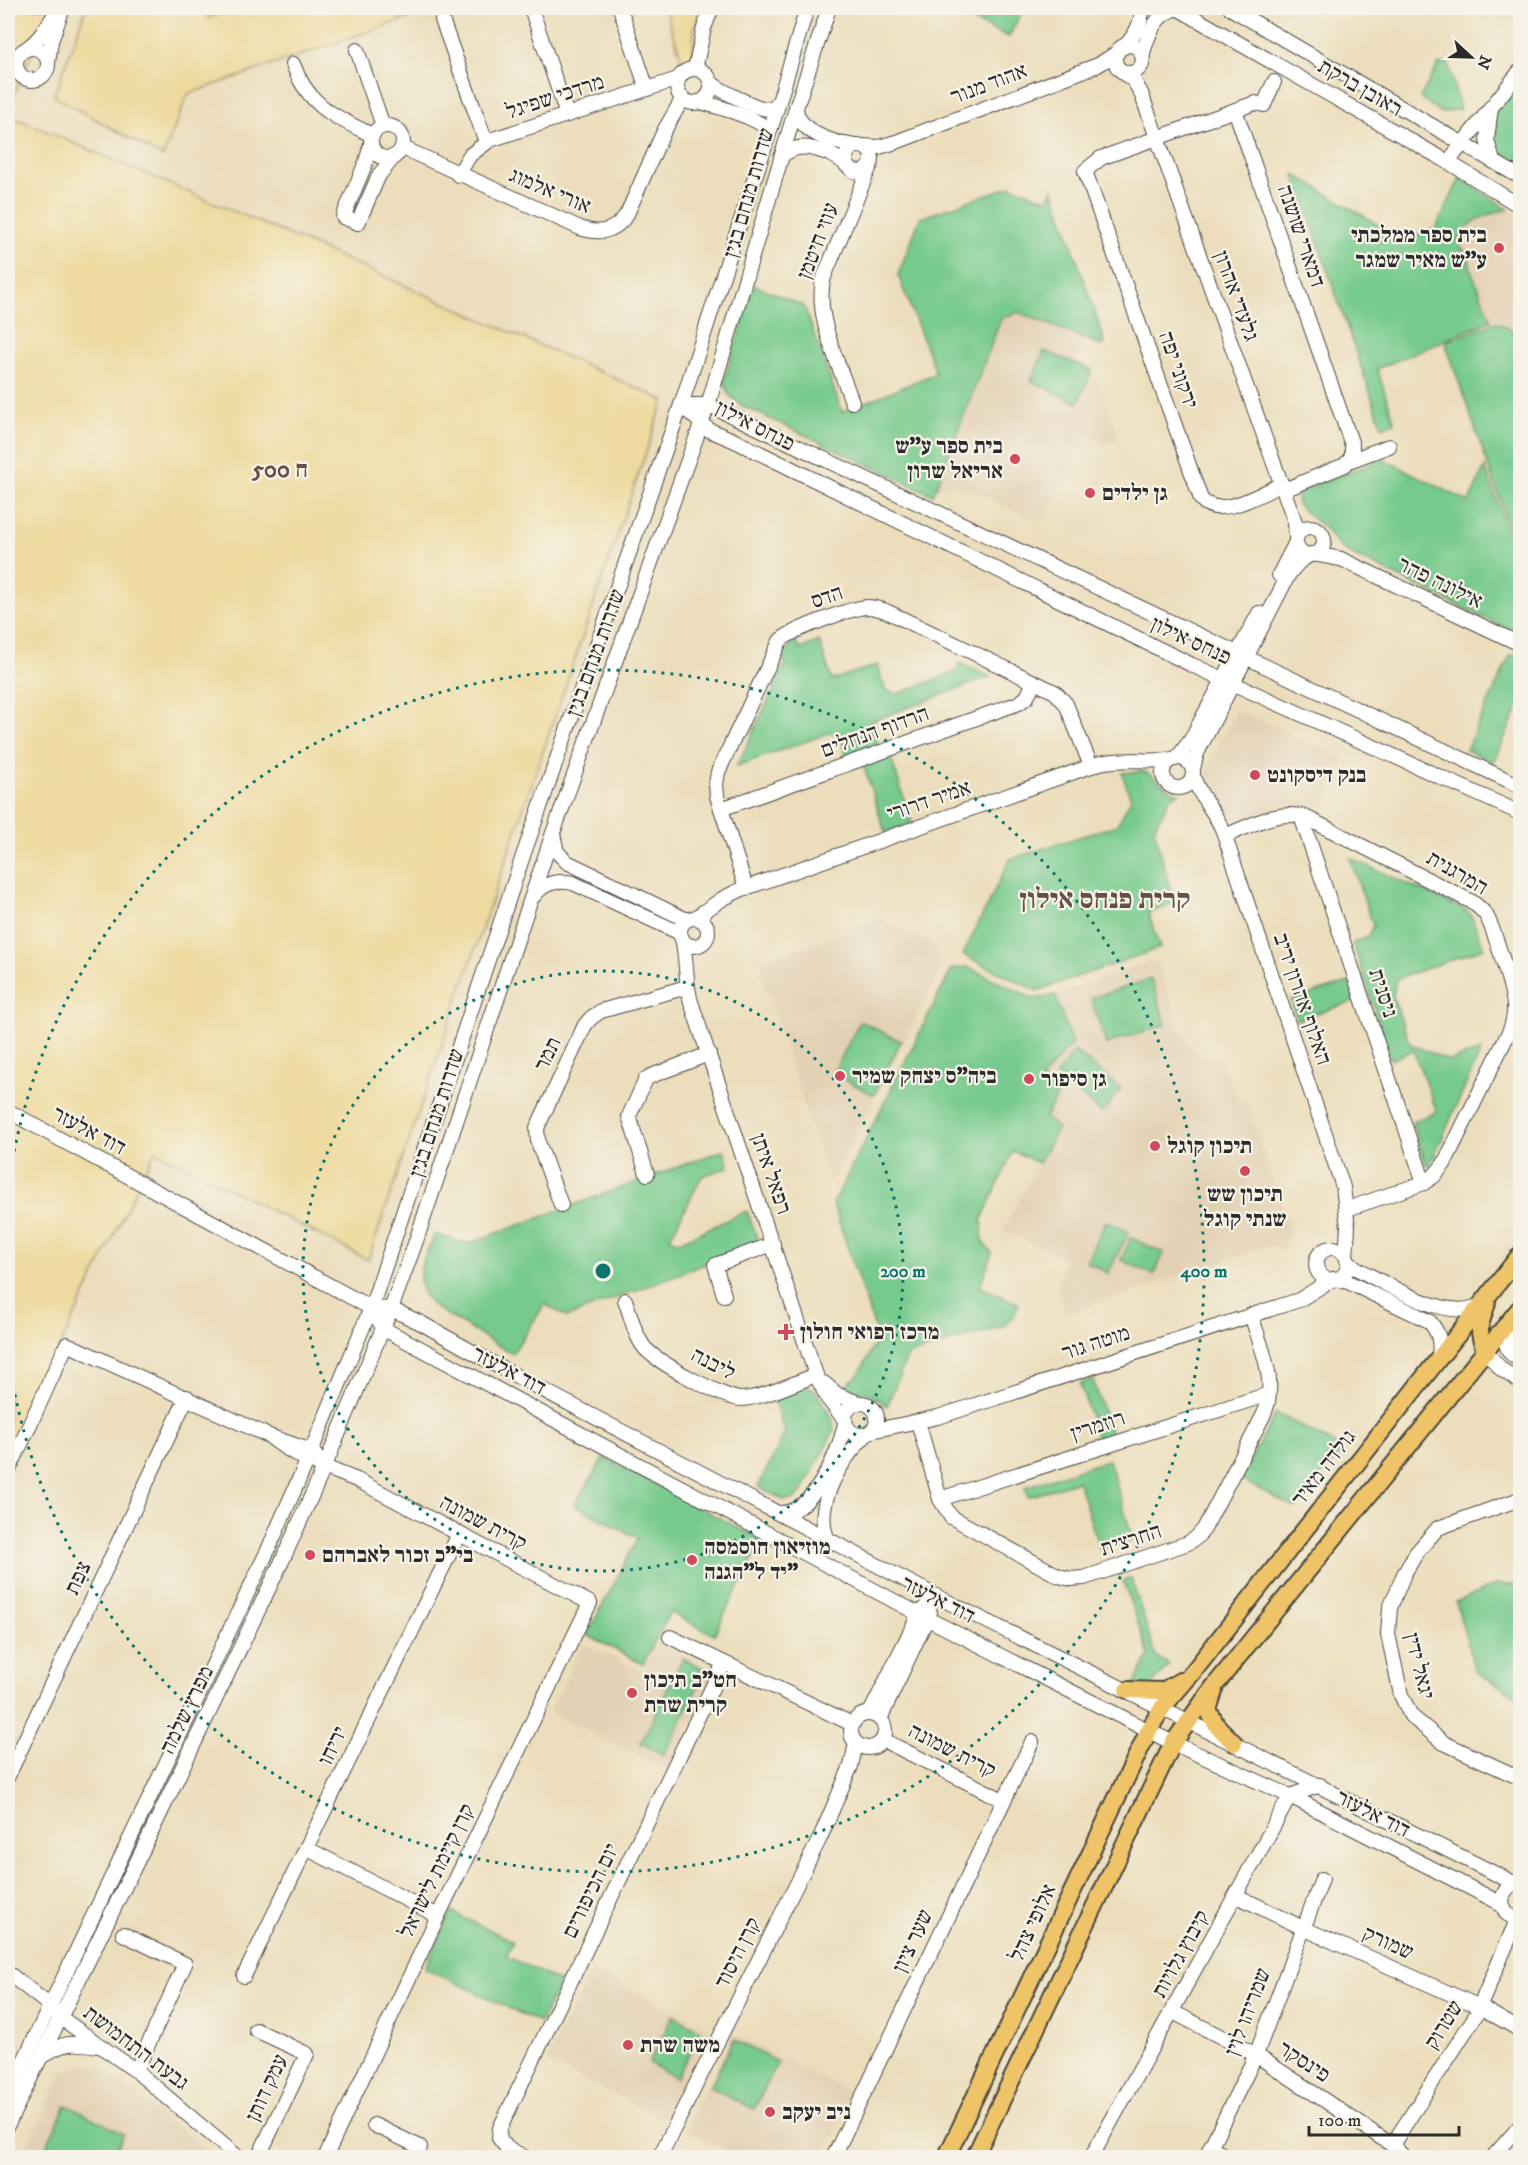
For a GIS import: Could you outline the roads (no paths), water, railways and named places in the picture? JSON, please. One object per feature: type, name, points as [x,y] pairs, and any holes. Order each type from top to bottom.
[{"type":"main road","name":"גולדה מאיר","points":[[1162,1708],[1193,1672],[1521,1255]]},
{"type":"main road","points":[[1486,1352],[1479,1337],[1487,1298]]},
{"type":"main road","points":[[974,2157],[1173,1743],[1216,1684],[1521,1308]]},
{"type":"main road","points":[[1127,1690],[1163,1691],[1193,1672]]},
{"type":"main road","points":[[1216,1684],[1208,1710],[1217,1726],[1234,1743]]},
{"type":"main road","name":"אלופי צהל","points":[[946,2157],[1149,1730],[1162,1708]]},
{"type":"street","points":[[61,8],[51,41],[47,70],[41,78],[34,80],[24,78],[17,70],[16,63],[20,54],[44,32],[61,8]]},
{"type":"street","points":[[531,8],[567,115]]},
{"type":"street","points":[[621,8],[647,90]]},
{"type":"street","points":[[695,69],[704,28],[712,8]]},
{"type":"street","name":"שדרות מנחם בגין","points":[[371,1308],[524,853],[681,405],[807,8]]},
{"type":"street","name":"שדרות מנחם בגין","points":[[391,1309],[529,903],[708,405],[796,108],[829,8]]},
{"type":"street","points":[[1121,70],[1116,61],[1121,50],[1136,32],[1142,8]]},
{"type":"street","name":"ראובן ברקת","points":[[1177,8],[1521,206]]},
{"type":"street","name":"גלעדי אהרון","points":[[1141,93],[1139,78],[1151,32],[1165,11],[1177,8]]},
{"type":"street","points":[[1194,8],[1214,28]]},
{"type":"street","name":"ראובן ברקת","points":[[1230,8],[1521,177]]},
{"type":"street","points":[[442,20],[486,142]]},
{"type":"street","points":[[1098,65],[1113,66],[1135,72],[1142,60],[1135,47],[1121,50]]},
{"type":"street","points":[[26,49],[35,48],[41,51],[48,63]]},
{"type":"street","points":[[357,50],[383,126]]},
{"type":"street","name":"אהוד מנור","points":[[796,108],[798,119],[807,128],[833,140],[859,146],[879,147],[1098,65],[1121,50]]},
{"type":"street","points":[[293,64],[305,89],[318,105],[372,140],[375,152],[381,157],[398,152]]},
{"type":"street","points":[[767,138],[767,132],[760,124],[717,106],[690,102],[683,98],[678,90],[678,79],[685,71],[695,69],[705,73],[719,90],[765,109],[772,108],[779,101]]},
{"type":"street","name":"גלעדי אהרון","points":[[1121,70],[1134,81],[1141,93],[1283,487],[1296,526],[1296,540]]},
{"type":"street","points":[[1448,162],[1521,71]]},
{"type":"street","name":"מרדכי שפיגל","points":[[458,174],[470,155],[486,142],[678,79]]},
{"type":"street","points":[[698,102],[708,94],[710,81]]},
{"type":"street","points":[[1157,138],[1255,103],[1264,105],[1274,82]]},
{"type":"street","name":"אורי אלמוג","points":[[398,152],[458,174],[579,228],[597,232],[608,231],[618,225],[627,213],[664,131],[683,98]]},
{"type":"street","points":[[1491,106],[1486,140],[1493,160]]},
{"type":"street","name":"דמארי שושנה","points":[[1235,110],[1352,442],[1349,461]]},
{"type":"street","points":[[383,126],[394,126],[400,131],[404,140],[398,152],[380,172],[358,223],[343,217],[365,165],[372,140],[377,129],[383,126]]},
{"type":"street","name":"ירקוני יפה","points":[[1157,138],[1101,158],[1085,171],[1201,499],[1211,507],[1226,507],[1283,487]]},
{"type":"street","name":"אהוד מנור","points":[[871,164],[881,152],[896,142]]},
{"type":"street","points":[[782,157],[792,150],[807,147],[838,158],[850,168],[862,172],[871,164],[870,152],[859,146],[846,154],[850,168]]},
{"type":"street","name":"עוזי חיטמן","points":[[852,402],[822,315],[820,296],[824,277],[871,164]]},
{"type":"street","name":"עוזי חיטמן","points":[[850,168],[857,180],[857,198]]},
{"type":"street","points":[[717,377],[723,401],[741,420]]},
{"type":"street","name":"פנחס אילון","points":[[681,405],[708,405],[1521,786]]},
{"type":"street","name":"פנחס אילון","points":[[681,405],[709,430],[734,440],[1192,665],[1521,813]]},
{"type":"street","points":[[689,458],[706,439],[734,440]]},
{"type":"street","points":[[1283,487],[1342,467],[1349,461],[1389,446]]},
{"type":"street","points":[[1166,781],[1165,768],[1169,762],[1176,759],[1190,741],[1205,712],[1228,682],[1257,627],[1291,571],[1301,560],[1322,548],[1323,537],[1319,530],[1292,513]]},
{"type":"street","points":[[1272,669],[1262,652],[1257,627],[1300,530],[1311,526]]},
{"type":"street","name":"אילונה פהר","points":[[1323,537],[1341,559]]},
{"type":"street","points":[[1296,540],[1300,551],[1312,554]]},
{"type":"street","name":"אילונה פהר","points":[[1312,554],[1341,559],[1521,644]]},
{"type":"street","name":"הדס","points":[[742,890],[716,790],[718,772],[775,649],[782,639],[794,631],[859,608],[878,608],[1055,692],[1065,702],[1091,766]]},
{"type":"street","points":[[1209,640],[1234,639],[1257,627]]},
{"type":"street","points":[[1192,665],[1204,676],[1206,683],[1205,712]]},
{"type":"street","name":"הרדוף הנחלים","points":[[721,809],[1019,703],[1027,697],[1034,682]]},
{"type":"street","points":[[1180,788],[1188,784],[1193,773],[1197,753],[1221,708],[1228,682]]},
{"type":"street","points":[[1221,708],[1242,696],[1262,697]]},
{"type":"street","points":[[1176,759],[1188,762],[1193,773]]},
{"type":"street","name":"אמיר דרורי","points":[[691,920],[722,899],[742,890],[1091,766],[1108,761],[1176,759]]},
{"type":"street","points":[[1135,761],[1154,770],[1173,787],[1194,793],[1206,802]]},
{"type":"street","name":"האלוף אהרון יריב","points":[[1193,773],[1225,836],[1343,1187],[1347,1211],[1347,1259]]},
{"type":"street","points":[[1225,836],[1277,816],[1301,816]]},
{"type":"street","name":"ניסנית","points":[[1301,816],[1424,1183]]},
{"type":"street","name":"המרגנית","points":[[1301,816],[1472,902],[1485,913],[1514,1005],[1513,1021],[1506,1039],[1444,1164],[1434,1176],[1424,1183],[1347,1211]]},
{"type":"street","points":[[554,832],[555,848],[567,862],[691,920],[705,923],[708,931],[707,937],[694,960],[687,987]]},
{"type":"street","points":[[529,903],[544,885],[558,881],[573,883],[681,936],[691,946],[701,944]]},
{"type":"street","name":"אמיר דרורי","points":[[708,931],[719,910],[742,890]]},
{"type":"street","points":[[681,936],[682,925],[691,920]]},
{"type":"street","name":"רפאל איתן","points":[[681,936],[686,958],[687,987],[816,1375],[828,1398],[845,1422]]},
{"type":"street","name":"תמר","points":[[561,1205],[538,1142],[537,1128],[585,1025],[601,1011],[687,987]]},
{"type":"street","points":[[648,1174],[629,1116],[646,1079],[709,1054]]},
{"type":"street","name":"דוד אלעזר","points":[[8,1111],[371,1308],[391,1309],[421,1323],[503,1369],[936,1596],[1517,1882],[1504,1891],[1502,1904],[1507,1914],[1519,1920]]},
{"type":"street","points":[[1299,1300],[1311,1285],[1320,1253],[1336,1243],[1342,1234],[1347,1211]]},
{"type":"street","points":[[724,1294],[715,1266],[773,1244]]},
{"type":"street","points":[[1328,1248],[1338,1249],[1356,1269],[1442,1308],[1462,1311],[1476,1308],[1487,1298]]},
{"type":"street","points":[[1334,1279],[1345,1272],[1347,1259]]},
{"type":"street","points":[[1316,1263],[1320,1274],[1326,1278],[1348,1282],[1429,1321],[1441,1345],[1438,1359]]},
{"type":"street","name":"מוטה גור","points":[[869,1432],[911,1423],[1299,1300],[1334,1279]]},
{"type":"street","points":[[398,1290],[409,1311],[421,1323]]},
{"type":"street","name":"ליבנה","points":[[625,1300],[639,1339],[649,1353],[725,1395],[737,1399],[753,1398],[816,1375]]},
{"type":"street","name":"דוד אלעזר","points":[[371,1308],[384,1329],[924,1617],[1173,1743],[1290,1796],[1502,1904]]},
{"type":"street","name":"מפרץ שלמה","points":[[8,2094],[268,1550],[371,1308]]},
{"type":"street","name":"מפרץ שלמה","points":[[8,2124],[237,1654],[330,1455],[391,1309]]},
{"type":"street","name":"החרצית","points":[[911,1423],[940,1499],[949,1515],[1062,1577],[1084,1578],[1188,1543],[1199,1536],[1204,1529],[1263,1416],[1269,1394],[1268,1372],[1251,1315]]},
{"type":"street","points":[[1510,1321],[1505,1344],[1511,1355],[1521,1360]]},
{"type":"street","points":[[8,1472],[67,1344],[268,1436],[309,1456],[324,1468]]},
{"type":"street","points":[[1486,1352],[1501,1369]]},
{"type":"street","points":[[1473,1368],[1487,1362],[1521,1382]]},
{"type":"street","name":"רפאל איתן","points":[[816,1375],[838,1395],[859,1403]]},
{"type":"street","name":"רוזמרין","points":[[940,1499],[1269,1394]]},
{"type":"street","name":"צפת","points":[[8,1776],[187,1397]]},
{"type":"street","points":[[779,1513],[786,1514],[813,1494],[838,1447],[847,1411],[852,1406],[859,1403],[866,1404],[889,1420],[911,1423]]},
{"type":"street","points":[[828,1539],[822,1522],[824,1504],[847,1457],[869,1432],[876,1420],[873,1409]]},
{"type":"street","points":[[845,1422],[852,1432],[860,1435],[869,1432]]},
{"type":"street","name":"קרית שמונה","points":[[330,1455],[357,1480],[590,1603]]},
{"type":"street","name":"קרית שמונה","points":[[324,1468],[357,1480]]},
{"type":"street","name":"יגאל ידין","points":[[1521,1499],[1438,1528],[1417,1552],[1404,1574],[1390,1608],[1388,1634],[1401,1695],[1411,1716],[1444,1743],[1521,1778]]},
{"type":"street","name":"יריחו","points":[[244,1976],[459,1534]]},
{"type":"street","points":[[875,1716],[936,1596]]},
{"type":"street","name":"קרן קיימת לישראל","points":[[325,2157],[438,1916],[590,1603]]},
{"type":"street","points":[[670,1637],[852,1724]]},
{"type":"street","name":"יום הכיפורים","points":[[526,2157],[507,2148],[499,2138],[500,2128],[724,1663]]},
{"type":"street","points":[[859,1716],[875,1716],[885,1729],[883,1740],[875,1747],[860,1746],[851,1734],[852,1724],[859,1716]]},
{"type":"street","name":"קרית שמונה","points":[[883,1740],[1003,1800]]},
{"type":"street","name":"שער ציון","points":[[833,2157],[1032,1742]]},
{"type":"street","name":"קרן היסוד","points":[[659,2157],[820,1838],[860,1746]]},
{"type":"street","points":[[1290,1796],[1320,1785]]},
{"type":"street","name":"קיבוץ גלויות","points":[[1091,2157],[1237,1896],[1290,1796]]},
{"type":"street","points":[[306,1848],[438,1916]]},
{"type":"street","name":"שמריהו לוין","points":[[1208,2152],[1256,2055],[1322,1879]]},
{"type":"street","name":"שמורק","points":[[1237,1896],[1480,2007],[1521,2030]]},
{"type":"street","name":"שטרוק","points":[[1392,2145],[1480,2007],[1519,1920]]},
{"type":"street","points":[[123,1934],[184,1964],[136,2071]]},
{"type":"street","name":"גבעת התחמושת","points":[[8,1973],[61,2018],[136,2071],[239,2157]]},
{"type":"street","name":"פינסקר","points":[[1173,2012],[1256,2055],[1392,2145],[1405,2157]]},
{"type":"street","name":"עמק דותן","points":[[256,2030],[307,2054],[258,2157]]},
{"type":"street","points":[[38,2060],[56,2047],[71,2042],[101,2047]]},
{"type":"street","points":[[374,2125],[420,2147],[416,2157]]},
{"type":"street","points":[[1492,2157],[1521,2126]]},
{"type":"street","points":[[1208,2152],[1228,2157]]},
{"type":"place","name":"בית ספר ממלכתי ע’’ש מאיר שמגר","points":[[1499,248]]},
{"type":"place","name":"בית ספר ע''ש אריאל שרון","points":[[1015,459]]},
{"type":"place","name":"גן ילדים","points":[[1090,493]]},
{"type":"place","name":"בנק דיסקונט","points":[[1255,775]]},
{"type":"place","name":"ביה\"ס יצחק שמיר","points":[[840,1076]]},
{"type":"place","name":"גן סיפור","points":[[1029,1079]]},
{"type":"place","name":"תיכון קוגל","points":[[1155,1146]]},
{"type":"place","name":"תיכון שש שנתי קוגל","points":[[1245,1171]]},
{"type":"place","name":"מרכז רפואי חולון","points":[[786,1332]]},
{"type":"place","name":"בי\"כ זכור לאברהם","points":[[310,1555]]},
{"type":"place","name":"מוזיאון חוסמסה יד ל\"הגנה\"","points":[[692,1560]]},
{"type":"place","name":"חט\"ב תיכון קרית שרת","points":[[632,1693]]},
{"type":"place","name":"משה שרת","points":[[628,2045]]},
{"type":"place","name":"ניב יעקב","points":[[770,2112]]},
{"type":"district","name":"ח 500","points":[[280,470]]},
{"type":"district","name":"קרית פנחס אילון","points":[[1105,899]]}]
